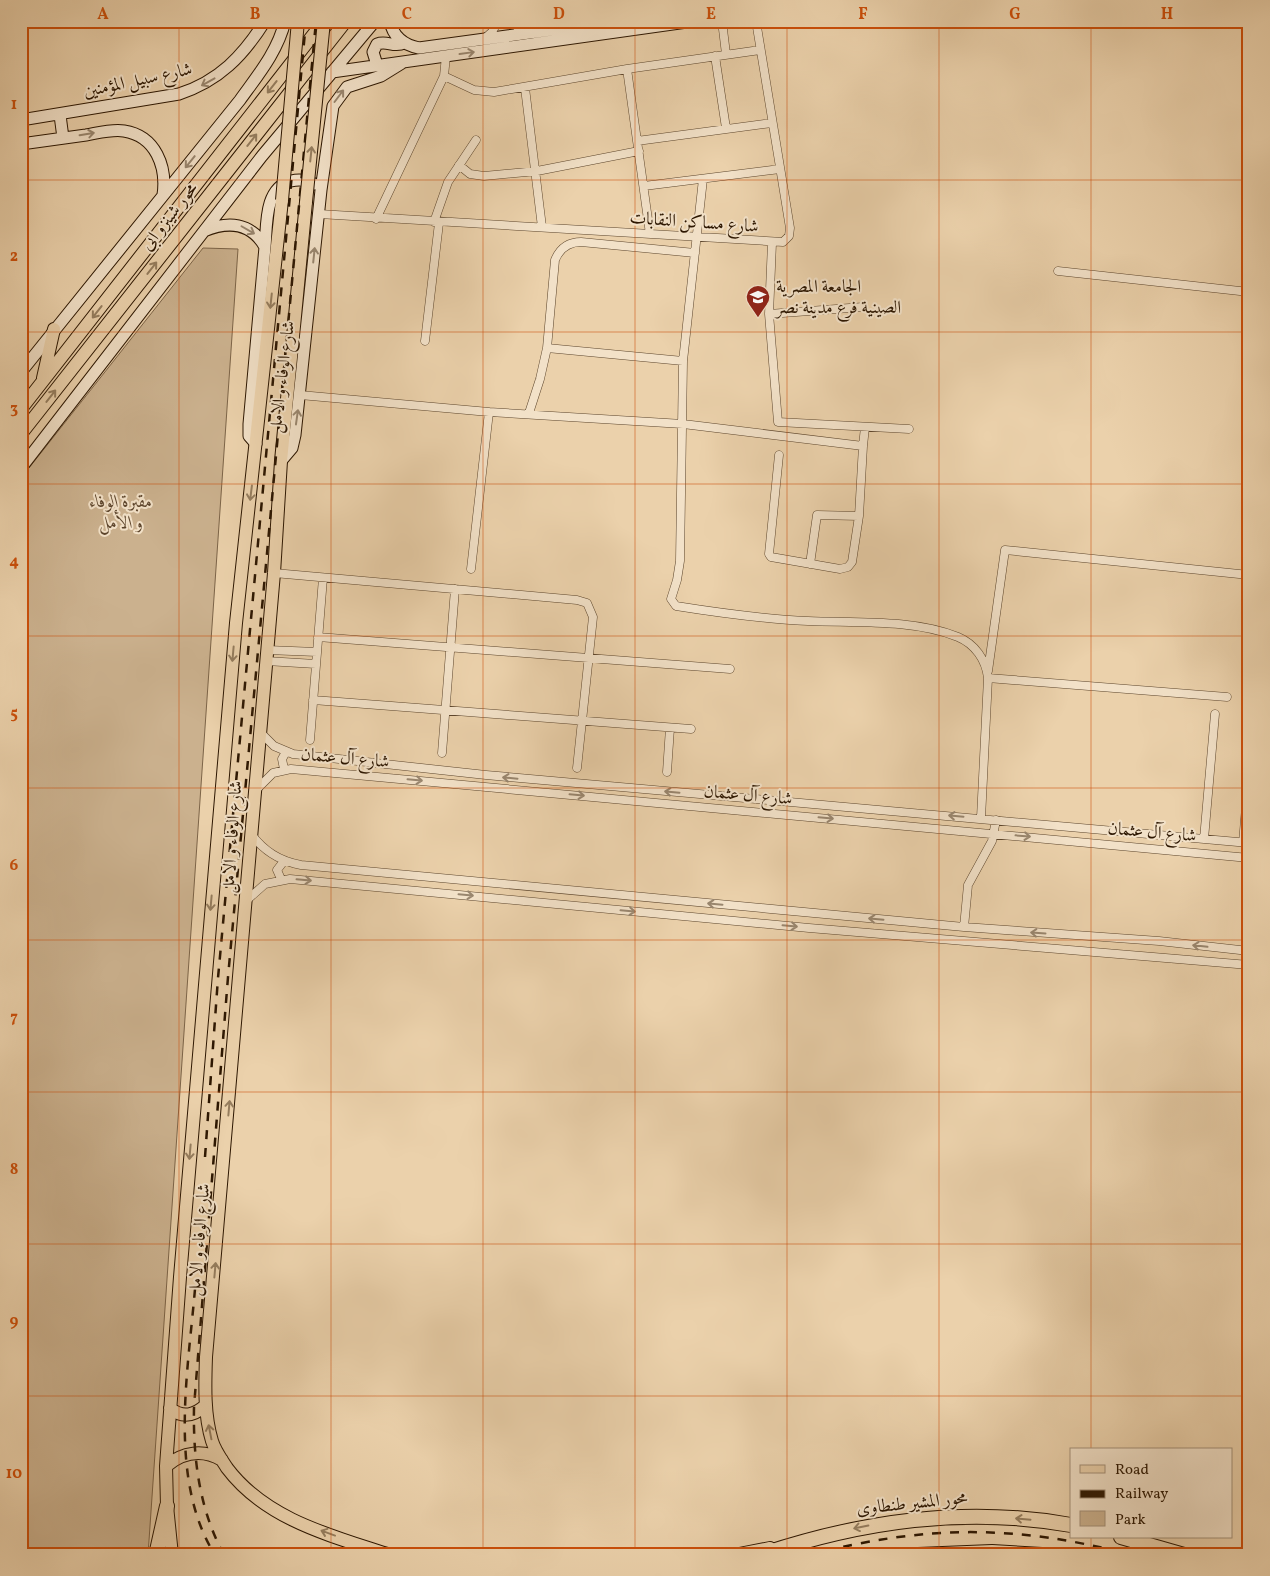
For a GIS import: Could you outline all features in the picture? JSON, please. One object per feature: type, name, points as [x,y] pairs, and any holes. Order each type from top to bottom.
[{"type":"highway","points":[[156,1555],[167,1506]]},
{"type":"highway","name":"محور المشير طنطاوى","points":[[760,1555],[857,1527],[928,1518],[996,1517],[1070,1525]]},
{"type":"highway","points":[[1124,1538],[1184,1555]]},
{"type":"highway","points":[[918,1555],[992,1552],[1042,1555]]},
{"type":"main road","points":[[256,444],[282,200],[298,21]]},
{"type":"main road","points":[[281,461],[324,21]]},
{"type":"main road","name":"محور شينزو ابى","points":[[21,409],[324,21]]},
{"type":"main road","name":"محور شينزو ابى","points":[[21,434],[346,21]]},
{"type":"main road","points":[[42,383],[54,329]]},
{"type":"main road","name":"شارع الوفاء و الامل","points":[[172,1555],[167,1506],[166,1466],[170,1408],[233,656],[256,444]]},
{"type":"main road","name":"شارع الوفاء و الامل","points":[[281,461],[274,573],[206,1357],[206,1405],[212,1442],[222,1460],[244,1487],[284,1516],[390,1555]]},
{"type":"main road","points":[[170,1408],[177,1413],[189,1415],[206,1405]]},
{"type":"main road","points":[[166,1466],[181,1456],[193,1453],[205,1454],[222,1460]]},
{"type":"main road","points":[[734,1555],[788,1546]]},
{"type":"street","name":"شارع سبيل المؤمنين","points":[[21,120],[179,94],[195,89],[224,72],[238,58],[265,21]]},
{"type":"street","points":[[21,372],[264,67],[282,33],[285,21]]},
{"type":"street","points":[[21,468],[202,232],[375,21]]},
{"type":"street","points":[[390,21],[393,31],[404,43],[419,48],[618,21]]},
{"type":"street","points":[[482,40],[492,32],[498,21]]},
{"type":"street","points":[[514,21],[527,33]]},
{"type":"street","points":[[527,21],[527,33]]},
{"type":"street","points":[[332,72],[694,21]]},
{"type":"street","points":[[722,21],[726,54]]},
{"type":"street","name":"شارع مساكن النقابات","points":[[319,214],[376,219],[650,234],[696,239],[782,242],[790,232],[756,21]]},
{"type":"street","points":[[377,65],[373,52],[377,44],[383,42],[396,46],[404,43]]},
{"type":"street","points":[[444,76],[482,92],[525,88],[626,69],[760,50]]},
{"type":"street","points":[[376,219],[444,76],[446,56]]},
{"type":"street","points":[[715,56],[726,128]]},
{"type":"street","name":"شارع الوفاء و الامل","points":[[281,461],[292,448],[300,395],[320,190],[330,118],[338,96],[347,87],[381,76],[402,63]]},
{"type":"street","points":[[626,69],[650,234]]},
{"type":"street","points":[[525,88],[537,171],[542,227]]},
{"type":"street","points":[[60,115],[63,138]]},
{"type":"street","points":[[637,141],[772,123]]},
{"type":"street","points":[[21,144],[114,130],[128,132],[140,137],[154,150],[162,165],[165,181],[163,195]]},
{"type":"street","points":[[425,342],[436,222],[444,192],[476,140]]},
{"type":"street","points":[[459,165],[477,176],[537,171],[639,151]]},
{"type":"street","points":[[644,186],[780,169]]},
{"type":"street","points":[[703,179],[683,361],[680,561],[677,580],[671,598],[674,605],[778,619],[904,625],[948,634],[959,637],[978,652],[988,676]]},
{"type":"street","name":"شارع الوفاء و الامل","points":[[256,444],[249,436],[249,424],[269,205],[279,187],[292,181],[306,180],[312,182],[320,190]]},
{"type":"street","points":[[202,232],[223,224],[241,226],[257,235],[265,247]]},
{"type":"street","points":[[529,413],[540,379],[546,348],[555,260],[562,248],[568,244],[581,242],[695,253]]},
{"type":"street","points":[[772,243],[770,314],[778,422],[909,429]]},
{"type":"street","points":[[1058,271],[1249,292]]},
{"type":"street","points":[[770,314],[863,307]]},
{"type":"street","points":[[546,348],[683,361]]},
{"type":"street","points":[[300,395],[490,412],[682,424],[863,446]]},
{"type":"street","points":[[471,569],[490,412]]},
{"type":"street","points":[[779,455],[769,554],[775,559],[840,569],[848,567],[852,562],[859,516],[865,427]]},
{"type":"street","points":[[810,564],[817,515],[859,516]]},
{"type":"street","points":[[981,818],[988,676],[1004,550],[1249,575]]},
{"type":"street","points":[[274,573],[582,601],[590,607],[593,617],[577,768]]},
{"type":"street","points":[[310,740],[323,578]]},
{"type":"street","points":[[442,753],[455,589]]},
{"type":"street","points":[[318,637],[730,669]]},
{"type":"street","points":[[295,663],[296,651]]},
{"type":"street","points":[[266,656],[296,651],[317,652]]},
{"type":"street","points":[[266,656],[295,663],[316,664]]},
{"type":"street","points":[[988,676],[1227,697]]},
{"type":"street","points":[[313,700],[691,729]]},
{"type":"street","points":[[1204,839],[1215,714]]},
{"type":"street","points":[[667,772],[670,728]]},
{"type":"street","name":"شارع آل عثمان","points":[[259,731],[274,746],[286,752],[486,776],[981,818],[1246,843]]},
{"type":"street","points":[[284,769],[282,762],[286,752]]},
{"type":"street","name":"شارع آل عثمان","points":[[254,792],[268,777],[284,769],[1249,858]]},
{"type":"street","points":[[1246,843],[1249,771]]},
{"type":"street","points":[[964,927],[968,885],[994,834],[996,820]]},
{"type":"street","points":[[251,834],[269,853],[284,861],[301,865],[964,927],[1159,941],[1249,951]]},
{"type":"street","points":[[281,879],[277,870],[279,864],[284,861]]},
{"type":"street","points":[[246,901],[258,888],[281,879],[809,928],[1249,965]]},
{"type":"street","points":[[809,928],[811,913]]},
{"type":"green space","name":"مقبرة الوفاء و الأمل","points":[[203,248],[238,249],[148,1555],[21,1555],[21,478]]},
{"type":"railway","points":[[205,1157],[218,978],[306,21]]},
{"type":"railway","points":[[224,1555],[215,1538],[199,1483],[196,1464],[194,1407],[228,977],[316,21]]},
{"type":"railway","points":[[195,1289],[186,1390],[186,1460],[191,1493],[200,1525],[215,1555]]},
{"type":"railway","points":[[808,1555],[892,1538],[970,1532],[1009,1533],[1048,1538],[1132,1555]]},
{"type":"place","name":"الجامعة المصرية الصينية فرع مدينة نصر","points":[[758,318]]}]
